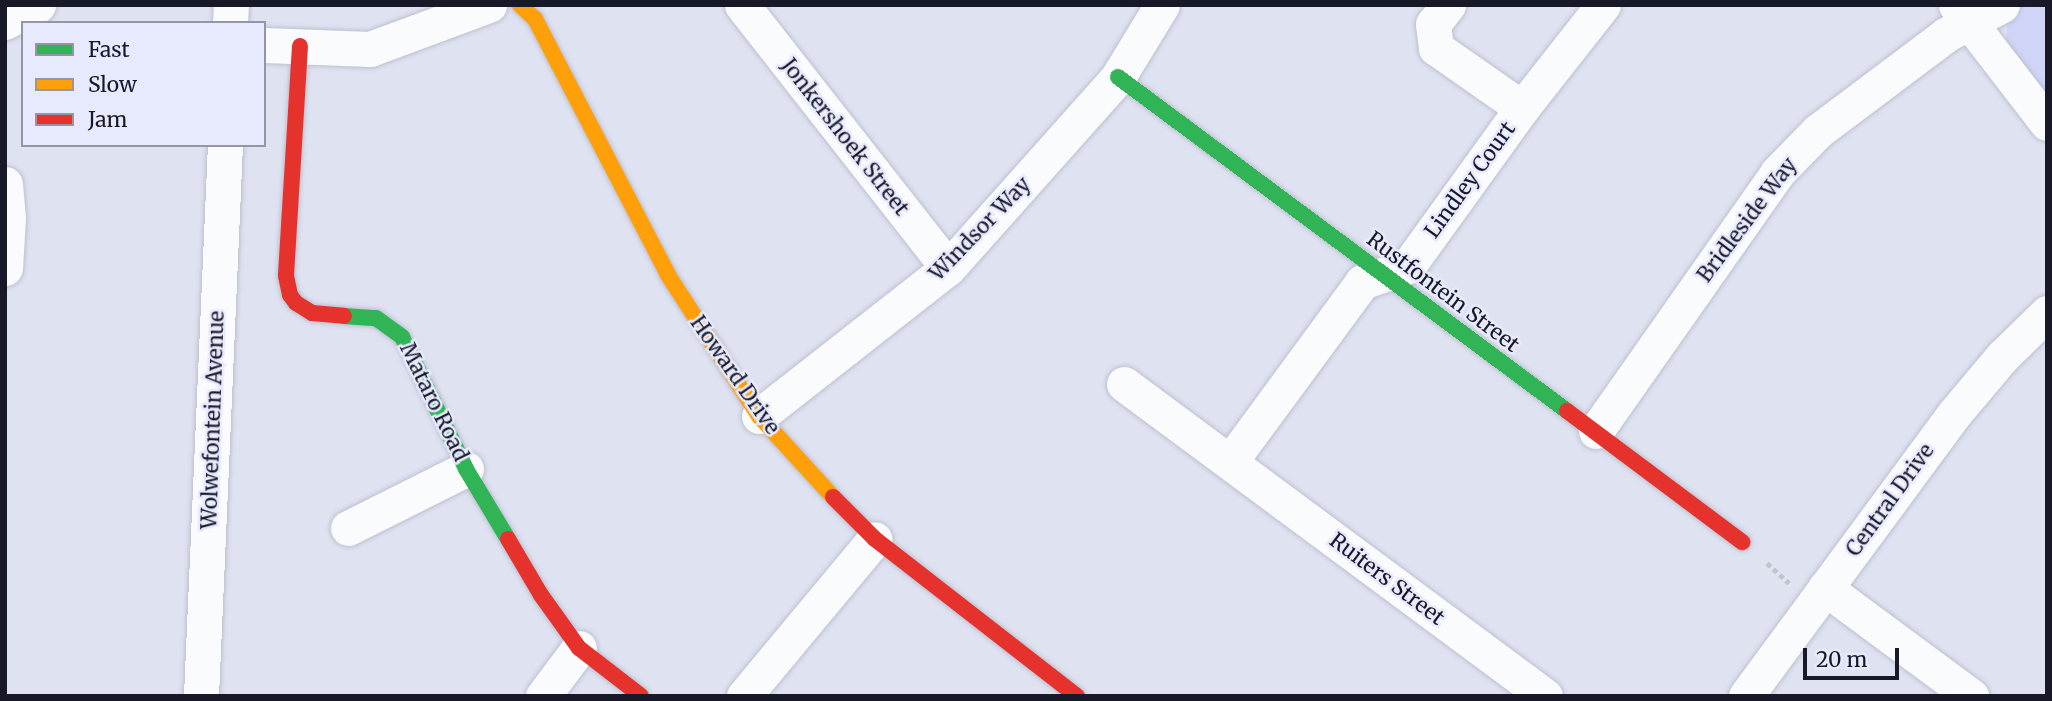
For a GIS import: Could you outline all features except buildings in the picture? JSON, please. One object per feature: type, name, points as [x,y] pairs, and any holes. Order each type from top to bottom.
[{"type":"street","points":[[5,22],[38,5]]},
{"type":"street","points":[[266,45],[370,49],[489,5]]},
{"type":"street","name":"Howard Drive","points":[[520,5],[535,19],[668,275],[759,416],[813,478],[875,539],[1077,696]]},
{"type":"street","name":"Jonkershoek Street","points":[[742,5],[948,268]]},
{"type":"street","name":"Windsor Way","points":[[759,416],[948,268],[1118,77],[1162,5]]},
{"type":"street","name":"Lindley Court","points":[[1448,5],[1433,24],[1437,48],[1522,108]]},
{"type":"street","name":"Lindley Court","points":[[1384,274],[1408,266],[1522,108],[1603,5]]},
{"type":"street","name":"Bridleside Way","points":[[1596,431],[1777,173],[1818,131],[1947,34],[1963,14],[2002,5]]},
{"type":"street","points":[[1963,14],[2047,123]]},
{"type":"street","name":"Mataro Road","points":[[300,47],[287,286],[296,303],[312,313],[367,317],[395,329],[407,346],[466,469],[541,595],[579,648],[641,696]]},
{"type":"street","name":"Rustfontein Street","points":[[1118,77],[1742,542]]},
{"type":"street","name":"Wolwefontein Avenue","points":[[201,696],[225,147]]},
{"type":"street","points":[[5,184],[8,218],[5,268]]},
{"type":"street","points":[[1230,462],[1362,282],[1384,274]]},
{"type":"street","name":"Central Drive","points":[[1746,696],[1954,414],[2002,356],[2047,313]]},
{"type":"street","name":"Ruiters Street","points":[[1125,384],[1545,696]]},
{"type":"street","points":[[348,528],[466,469]]},
{"type":"street","points":[[744,696],[875,539]]},
{"type":"street","points":[[1825,588],[1971,696]]},
{"type":"street","points":[[543,696],[579,648]]},
{"type":"shaded area","points":[[2020,5],[2047,5],[2047,102],[2006,46],[2007,21]]},
{"type":"traffic: fast","points":[[1118,77],[1567,411]]},
{"type":"traffic: fast","points":[[344,316],[376,318],[402,337],[466,469],[508,539]]},
{"type":"traffic: slow","points":[[520,5],[535,19],[668,275],[759,416],[833,497]]},
{"type":"traffic: jam","points":[[300,46],[286,276],[290,295],[296,303],[312,313],[344,316]]},
{"type":"traffic: jam","points":[[1567,411],[1742,542]]},
{"type":"traffic: jam","points":[[833,497],[875,539],[1077,696]]},
{"type":"traffic: jam","points":[[508,539],[541,595],[579,648],[641,696]]}]
